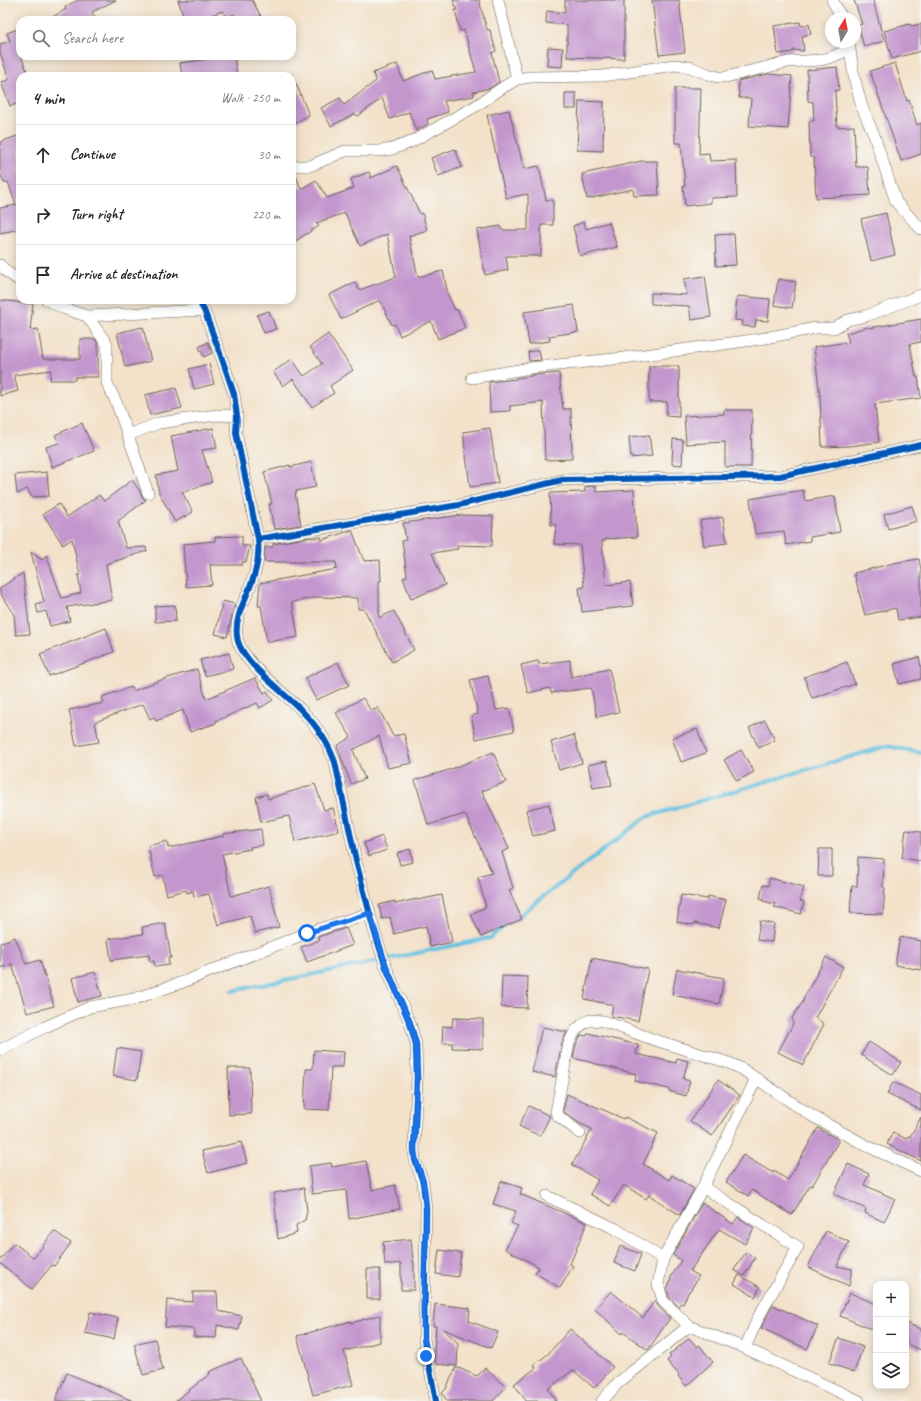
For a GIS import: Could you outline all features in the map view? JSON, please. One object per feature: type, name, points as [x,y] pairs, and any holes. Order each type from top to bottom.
[{"type":"street","points":[[498,0],[517,80]]},
{"type":"street","points":[[832,0],[839,12]]},
{"type":"street","points":[[296,166],[310,166],[345,151],[386,150],[411,142],[476,106],[502,88],[517,80],[540,76],[603,76],[674,65],[690,67],[718,77],[726,77],[788,62],[821,60],[832,57],[846,48]]},
{"type":"street","points":[[850,48],[854,77],[862,107],[874,135],[896,202],[921,229]]},
{"type":"street","points":[[0,265],[16,278]]},
{"type":"street","points":[[472,378],[530,368],[623,358],[760,339],[816,328],[834,328],[848,320],[866,316],[921,295]]},
{"type":"street","points":[[55,304],[87,316],[204,310]]},
{"type":"street","points":[[200,304],[222,356],[234,394],[237,416],[236,433],[258,539],[255,572],[236,624],[237,638],[240,648],[254,666],[303,712],[330,747],[335,762],[356,861],[370,913],[386,966],[410,1023],[416,1044],[417,1078],[414,1150],[415,1160],[423,1182],[426,1209],[424,1339],[436,1401]]},
{"type":"street","points":[[87,316],[107,344],[107,383],[117,404],[148,493]]},
{"type":"street","points":[[128,435],[159,423],[217,415],[237,416]]},
{"type":"street","points":[[258,539],[459,505],[562,480],[780,476],[921,445]]},
{"type":"street","points":[[0,1050],[90,1007],[141,996],[183,982],[307,933],[370,913]]},
{"type":"street","points":[[580,1133],[557,1115],[556,1104],[569,1043],[575,1031],[590,1020],[603,1021],[729,1063],[742,1069],[812,1116],[867,1146],[921,1171]]},
{"type":"street","points":[[756,1079],[704,1187],[663,1259],[658,1284],[663,1301],[689,1326],[746,1348],[858,1401]]},
{"type":"street","points":[[704,1187],[798,1247],[759,1316],[746,1348]]},
{"type":"street","points":[[547,1196],[616,1229],[663,1259]]},
{"type":"street","points":[[602,1401],[618,1383],[689,1326]]},
{"type":"building","points":[[78,0],[116,0],[92,12],[94,16],[55,16],[66,9],[65,7]]},
{"type":"building","points":[[178,0],[252,0],[261,16],[235,16],[234,14],[225,16],[223,11],[208,16],[184,16]]},
{"type":"building","points":[[453,0],[479,0],[487,30],[490,30],[496,51],[492,53],[499,82],[490,88],[473,92],[474,96],[444,101],[448,112],[427,119],[428,124],[416,131],[409,112],[390,119],[382,98],[358,116],[355,114],[331,126],[321,108],[340,98],[344,105],[376,81],[373,73],[397,64],[403,81],[432,70],[435,79],[476,72],[464,30],[460,31],[455,10],[457,10]]},
{"type":"building","points":[[565,0],[624,0],[624,59],[567,57],[567,25],[546,23],[547,11],[565,13]]},
{"type":"building","points":[[652,0],[679,0],[685,52],[659,55]]},
{"type":"building","points":[[854,0],[873,0],[884,41],[864,47],[861,36],[861,12],[858,12]]},
{"type":"building","points":[[800,22],[801,26],[809,24],[811,34],[802,36],[804,51],[793,50],[793,52],[778,54],[774,26]]},
{"type":"building","points":[[910,24],[911,26],[921,24],[921,51],[892,59],[884,31]]},
{"type":"building","points":[[16,30],[16,60],[23,60],[27,72],[16,72],[16,104],[10,106],[1,82],[9,80],[0,52],[0,44],[10,41],[7,33]]},
{"type":"building","points":[[548,47],[563,48],[562,67],[547,66]]},
{"type":"building","points":[[201,60],[235,60],[236,72],[181,72],[180,63]]},
{"type":"building","points":[[895,63],[907,101],[909,100],[917,125],[921,123],[921,154],[901,161],[870,71]]},
{"type":"building","points":[[837,67],[839,90],[835,91],[837,127],[854,126],[856,167],[868,167],[870,195],[816,198],[814,158],[810,157],[809,121],[814,121],[813,102],[808,101],[807,70]]},
{"type":"building","points":[[768,74],[792,76],[788,129],[749,126],[751,98],[739,98],[738,81]]},
{"type":"building","points":[[296,84],[309,115],[296,123]]},
{"type":"building","points":[[675,88],[701,88],[699,154],[709,153],[710,161],[736,160],[737,197],[711,198],[711,203],[685,206],[683,186],[685,186],[681,143],[675,143]]},
{"type":"building","points":[[565,93],[576,93],[576,109],[565,109]]},
{"type":"building","points":[[579,101],[604,102],[603,151],[577,150]]},
{"type":"building","points":[[509,110],[524,169],[539,166],[546,200],[553,200],[553,225],[541,225],[541,256],[506,256],[508,270],[485,275],[477,230],[501,226],[501,230],[528,230],[528,194],[506,198],[487,115]]},
{"type":"building","points":[[16,136],[16,205],[8,182],[4,183],[0,173],[0,142]]},
{"type":"building","points":[[455,149],[462,167],[438,176],[431,158]]},
{"type":"building","points":[[642,161],[657,161],[659,195],[634,196],[633,189],[587,199],[582,174]]},
{"type":"building","points":[[397,166],[420,214],[422,213],[427,230],[409,236],[418,277],[443,271],[448,295],[455,310],[457,309],[465,328],[438,339],[431,321],[400,336],[395,324],[392,325],[380,300],[341,319],[329,295],[355,282],[359,290],[396,277],[387,234],[360,246],[345,213],[316,223],[319,226],[296,240],[296,176],[301,189],[316,180],[327,198],[354,188],[351,179],[369,172],[371,178]]},
{"type":"building","points":[[16,205],[16,230],[0,233],[0,208]]},
{"type":"building","points":[[886,213],[895,255],[871,261],[861,219]]},
{"type":"building","points":[[584,222],[586,229],[609,222],[617,247],[580,256],[573,226]]},
{"type":"building","points":[[734,234],[736,265],[716,266],[715,235]]},
{"type":"building","points":[[705,276],[711,317],[691,320],[689,306],[651,304],[651,293],[687,295],[684,279]]},
{"type":"building","points":[[778,279],[796,282],[792,308],[774,305]]},
{"type":"building","points":[[737,296],[770,299],[768,321],[756,320],[755,327],[742,326],[743,321],[735,320]]},
{"type":"building","points":[[0,300],[16,302],[16,304],[33,304],[30,330],[38,329],[43,359],[80,359],[80,339],[95,339],[98,344],[98,377],[75,377],[75,380],[50,380],[51,370],[14,375],[18,391],[0,396]]},
{"type":"building","points":[[574,305],[578,332],[549,336],[550,341],[529,344],[524,312]]},
{"type":"building","points":[[269,311],[276,329],[264,333],[257,315]]},
{"type":"building","points":[[921,319],[921,342],[910,344],[916,377],[918,377],[921,398],[875,404],[879,442],[850,446],[822,447],[820,396],[814,347],[849,342],[846,333],[868,327]]},
{"type":"building","points":[[143,327],[151,361],[125,367],[117,333]]},
{"type":"building","points":[[328,334],[353,370],[330,386],[334,393],[312,407],[293,379],[283,386],[273,372],[292,359],[304,376],[322,364],[310,347]]},
{"type":"building","points":[[208,342],[212,353],[204,357],[199,347]]},
{"type":"building","points":[[539,350],[541,360],[529,361],[528,352]]},
{"type":"building","points":[[209,364],[214,384],[194,389],[189,369]]},
{"type":"building","points":[[649,366],[679,366],[679,417],[666,416],[667,402],[649,402]]},
{"type":"building","points":[[559,373],[563,409],[571,409],[572,459],[545,460],[543,402],[510,406],[510,411],[490,412],[489,382],[516,379],[531,375]]},
{"type":"building","points":[[176,388],[182,408],[150,415],[145,395]]},
{"type":"building","points":[[724,410],[752,410],[751,467],[725,467],[725,442],[686,444],[684,416],[724,414]]},
{"type":"building","points":[[82,423],[94,451],[52,467],[46,447],[59,443],[55,435]]},
{"type":"building","points":[[213,428],[217,448],[202,450],[212,482],[182,492],[193,512],[175,522],[159,493],[156,475],[178,471],[171,436]]},
{"type":"building","points":[[490,428],[498,483],[470,487],[463,432]]},
{"type":"building","points":[[649,435],[652,456],[631,458],[629,437]]},
{"type":"building","points":[[673,439],[683,440],[682,465],[672,464]]},
{"type":"building","points":[[311,462],[316,487],[296,491],[297,493],[295,493],[301,525],[274,529],[269,504],[272,504],[264,472],[290,465],[290,467]]},
{"type":"building","points":[[47,472],[49,496],[32,497],[27,489],[17,494],[15,475]]},
{"type":"building","points":[[132,480],[143,498],[146,500],[118,521],[126,548],[146,547],[147,551],[106,564],[112,600],[67,607],[70,621],[50,626],[46,611],[38,613],[36,604],[44,602],[31,552],[42,560],[46,555],[62,598],[81,593],[78,575],[80,575],[72,539],[63,545],[43,514],[59,504],[67,517],[99,495],[104,501]]},
{"type":"building","points":[[596,486],[596,492],[634,490],[637,537],[605,539],[605,541],[602,541],[606,585],[630,582],[633,606],[582,612],[579,588],[584,587],[580,545],[554,544],[556,525],[551,525],[550,493],[585,492],[585,487]]},
{"type":"building","points":[[803,490],[805,501],[835,496],[840,532],[810,537],[810,541],[786,545],[784,531],[755,534],[750,499]]},
{"type":"building","points":[[912,506],[917,521],[888,529],[884,514]]},
{"type":"building","points":[[462,515],[493,516],[492,546],[457,545],[458,549],[432,553],[445,585],[411,599],[403,578],[407,576],[402,541],[406,540],[403,523]]},
{"type":"building","points":[[723,517],[727,543],[704,546],[700,521]]},
{"type":"building","points":[[352,530],[364,561],[380,560],[381,581],[379,581],[379,618],[394,611],[414,650],[392,662],[364,609],[358,609],[358,598],[319,597],[292,602],[298,637],[267,642],[261,606],[258,606],[260,583],[337,569],[336,562],[264,562],[265,547],[273,547],[273,544],[304,538],[321,537],[322,540]]},
{"type":"building","points":[[242,536],[242,546],[250,546],[246,562],[242,562],[242,565],[210,565],[212,585],[186,587],[183,544],[215,541],[215,537]]},
{"type":"building","points":[[919,559],[921,570],[921,617],[898,620],[896,608],[865,615],[854,573],[894,563]]},
{"type":"building","points":[[23,573],[30,634],[16,635],[14,615],[0,593],[0,588]]},
{"type":"building","points":[[223,601],[235,604],[227,637],[215,634]]},
{"type":"building","points":[[175,605],[176,621],[155,622],[155,606]]},
{"type":"building","points":[[106,628],[114,652],[49,676],[40,654]]},
{"type":"building","points":[[229,653],[233,669],[205,676],[200,660]]},
{"type":"building","points":[[919,657],[921,679],[899,684],[894,664]]},
{"type":"building","points":[[570,660],[571,677],[609,669],[619,712],[597,717],[591,688],[551,693],[550,688],[528,693],[521,665],[538,661],[539,664]]},
{"type":"building","points":[[338,662],[349,685],[316,700],[305,678]]},
{"type":"building","points":[[847,662],[855,684],[812,698],[804,677]]},
{"type":"building","points":[[197,669],[206,699],[255,678],[264,693],[267,691],[273,700],[260,708],[257,703],[216,721],[216,723],[190,732],[183,710],[156,721],[154,717],[150,719],[143,704],[95,722],[99,742],[76,746],[69,710],[104,703],[102,697],[131,687],[133,691],[158,681]]},
{"type":"building","points":[[488,676],[496,710],[509,708],[514,731],[476,739],[471,716],[478,714],[470,680]]},
{"type":"building","points":[[363,698],[371,711],[378,708],[393,736],[404,734],[412,763],[388,768],[379,736],[353,750],[365,779],[351,784],[337,746],[351,737],[336,713]]},
{"type":"building","points":[[765,720],[775,740],[759,748],[749,728]]},
{"type":"building","points":[[697,729],[706,753],[681,762],[672,738]]},
{"type":"building","points":[[574,735],[582,763],[559,770],[551,742]]},
{"type":"building","points":[[741,750],[754,772],[737,781],[724,760]]},
{"type":"building","points":[[493,752],[506,782],[482,791],[509,849],[502,852],[513,888],[509,890],[522,919],[481,937],[471,914],[486,907],[478,877],[492,873],[465,814],[428,825],[415,780],[449,770]]},
{"type":"building","points":[[607,761],[612,785],[593,788],[588,765]]},
{"type":"building","points":[[315,784],[324,810],[333,808],[339,831],[295,842],[289,816],[261,822],[256,797],[267,794],[268,799]]},
{"type":"building","points":[[549,804],[555,831],[533,836],[526,810]]},
{"type":"building","points":[[261,829],[263,845],[250,847],[251,849],[222,854],[231,896],[269,886],[279,927],[255,933],[250,916],[218,925],[209,894],[194,897],[193,891],[187,893],[186,890],[167,895],[162,875],[155,877],[148,846],[167,841],[168,848],[223,836],[223,834]]},
{"type":"building","points":[[906,830],[921,832],[921,861],[902,858]]},
{"type":"building","points":[[382,836],[387,850],[369,856],[364,843]]},
{"type":"building","points":[[410,849],[413,862],[400,865],[397,853]]},
{"type":"building","points":[[819,849],[832,849],[832,876],[818,876]]},
{"type":"building","points":[[858,857],[884,859],[883,887],[885,888],[883,914],[850,913],[852,886],[857,886]]},
{"type":"building","points":[[770,878],[804,887],[800,901],[804,902],[801,914],[774,907],[775,904],[763,901],[764,899],[760,898],[763,885],[768,886]]},
{"type":"building","points":[[442,895],[452,942],[430,947],[426,926],[394,934],[390,917],[382,919],[379,905],[395,901],[395,904]]},
{"type":"building","points":[[681,895],[708,899],[708,896],[726,900],[719,928],[694,923],[693,925],[677,922]]},
{"type":"building","points":[[760,921],[774,924],[772,942],[757,940]]},
{"type":"building","points":[[165,923],[171,958],[168,958],[169,965],[155,967],[154,961],[150,962],[149,955],[111,960],[108,939],[143,934],[142,927]]},
{"type":"building","points":[[346,928],[353,945],[307,962],[301,947],[320,940],[318,937]]},
{"type":"building","points":[[15,937],[26,964],[40,960],[54,1006],[27,1013],[12,964],[0,968],[0,943]]},
{"type":"building","points":[[900,937],[921,941],[921,970],[895,965]]},
{"type":"building","points":[[826,957],[843,967],[815,1018],[824,1024],[803,1065],[778,1052],[793,1024],[792,1018],[804,1000],[803,999]]},
{"type":"building","points":[[592,958],[648,969],[638,1021],[611,1016],[613,1005],[584,999]]},
{"type":"building","points":[[677,969],[724,978],[719,1004],[672,995]]},
{"type":"building","points":[[95,972],[102,996],[78,1002],[72,978]]},
{"type":"building","points":[[502,976],[528,977],[527,1008],[501,1007]]},
{"type":"building","points":[[453,1018],[483,1019],[483,1049],[452,1048],[452,1043],[442,1043],[443,1026],[452,1027]]},
{"type":"building","points":[[542,1027],[567,1032],[562,1042],[555,1077],[532,1072]]},
{"type":"building","points":[[588,1033],[638,1045],[636,1054],[676,1063],[677,1058],[688,1061],[683,1079],[690,1081],[686,1096],[669,1091],[669,1089],[635,1081],[636,1074],[573,1058],[576,1045],[581,1035],[587,1036]]},
{"type":"building","points":[[869,1042],[901,1062],[893,1075],[861,1055]]},
{"type":"building","points":[[117,1048],[141,1052],[137,1080],[113,1076]]},
{"type":"building","points":[[314,1050],[344,1052],[343,1067],[331,1067],[329,1110],[304,1109],[306,1069],[313,1069]]},
{"type":"building","points":[[228,1068],[250,1068],[251,1114],[229,1115]]},
{"type":"building","points":[[718,1080],[740,1095],[712,1136],[690,1121]]},
{"type":"building","points":[[893,1082],[921,1095],[921,1110],[887,1094]]},
{"type":"building","points":[[567,1094],[624,1119],[625,1117],[658,1133],[643,1164],[669,1180],[672,1175],[694,1189],[680,1215],[649,1195],[646,1199],[624,1185],[610,1206],[590,1194],[598,1180],[572,1165],[592,1129],[579,1123],[563,1111]]},
{"type":"building","points":[[529,1106],[550,1116],[540,1136],[519,1126]]},
{"type":"building","points":[[921,1117],[921,1161],[887,1144],[893,1132],[906,1139],[908,1136],[910,1137]]},
{"type":"building","points":[[818,1128],[839,1140],[812,1186],[810,1185],[792,1215],[752,1190],[748,1196],[726,1182],[743,1155],[788,1180]]},
{"type":"building","points":[[241,1142],[247,1163],[208,1173],[202,1151]]},
{"type":"building","points":[[366,1161],[372,1190],[395,1185],[400,1209],[349,1219],[346,1190],[312,1194],[309,1166],[331,1163],[332,1167]]},
{"type":"building","points":[[848,1164],[869,1174],[864,1185],[895,1199],[884,1222],[865,1213],[866,1209],[834,1194]]},
{"type":"building","points":[[501,1181],[522,1188],[520,1194],[587,1223],[570,1264],[573,1266],[560,1288],[535,1273],[539,1267],[505,1249],[518,1226],[511,1223],[516,1211],[493,1204]]},
{"type":"building","points":[[304,1188],[307,1211],[305,1220],[296,1225],[297,1233],[278,1239],[274,1193]]},
{"type":"building","points":[[702,1203],[733,1224],[738,1217],[754,1228],[745,1244],[719,1229],[690,1271],[699,1276],[689,1291],[683,1304],[681,1303],[678,1306],[669,1297],[667,1289],[671,1280],[670,1279],[681,1260],[673,1255]]},
{"type":"building","points":[[54,1231],[71,1243],[54,1266],[52,1265],[32,1289],[0,1263],[0,1260],[14,1243],[34,1258]]},
{"type":"building","points":[[826,1231],[849,1242],[837,1266],[852,1269],[849,1286],[808,1267]]},
{"type":"building","points":[[411,1239],[414,1262],[414,1290],[401,1290],[401,1263],[385,1265],[383,1242]]},
{"type":"building","points":[[620,1246],[641,1254],[635,1271],[614,1263]]},
{"type":"building","points":[[439,1250],[461,1253],[458,1277],[436,1274]]},
{"type":"building","points":[[746,1252],[755,1258],[744,1276],[734,1270]]},
{"type":"building","points":[[367,1269],[380,1269],[380,1299],[367,1299]]},
{"type":"building","points":[[739,1275],[760,1287],[755,1297],[734,1284]]},
{"type":"building","points":[[611,1291],[643,1318],[655,1300],[658,1306],[670,1318],[648,1350],[623,1332],[622,1334],[595,1309]]},
{"type":"building","points":[[193,1292],[217,1292],[218,1311],[242,1316],[239,1330],[217,1325],[216,1338],[194,1337],[194,1329],[165,1327],[167,1300],[193,1302]]},
{"type":"building","points":[[850,1293],[873,1303],[873,1330],[840,1316]]},
{"type":"building","points":[[435,1304],[470,1308],[469,1321],[498,1332],[491,1348],[443,1329],[458,1343],[457,1366],[436,1364],[434,1354],[436,1326],[433,1326]]},
{"type":"building","points":[[773,1305],[818,1326],[807,1349],[761,1328]]},
{"type":"building","points":[[90,1312],[118,1318],[114,1339],[85,1333]]},
{"type":"building","points":[[380,1315],[380,1342],[344,1351],[353,1385],[313,1395],[297,1336],[351,1321],[351,1323]]},
{"type":"building","points":[[909,1324],[921,1329],[921,1350],[909,1345]]},
{"type":"building","points":[[570,1329],[613,1367],[594,1388],[573,1370],[548,1389],[557,1401],[526,1401],[514,1384],[536,1368],[534,1365],[548,1354]]},
{"type":"building","points":[[689,1338],[697,1347],[699,1345],[713,1362],[686,1386],[667,1361],[671,1357],[669,1355]]},
{"type":"building","points":[[839,1338],[863,1347],[854,1372],[829,1363]]},
{"type":"building","points":[[155,1339],[163,1370],[143,1375],[134,1344]]},
{"type":"building","points":[[241,1358],[261,1401],[175,1401],[210,1374],[209,1372]]},
{"type":"building","points":[[456,1367],[477,1376],[485,1368],[506,1387],[493,1401],[447,1401],[442,1393],[446,1389]]},
{"type":"building","points":[[67,1373],[133,1401],[55,1401]]},
{"type":"waterway","points":[[516,918],[646,817],[887,746],[921,753]]},
{"type":"waterway","points":[[232,991],[490,938],[507,924]]},
{"type":"cycle path","points":[[200,304],[204,310],[234,394],[237,416],[236,433],[258,539],[256,568],[253,580],[240,611],[237,636],[240,646],[246,656],[254,666],[312,722],[322,735],[332,755],[335,762],[356,861],[374,930],[386,967],[410,1023],[416,1044],[417,1078],[414,1149],[415,1160],[423,1182],[426,1209],[424,1339],[436,1401]]},
{"type":"cycle path","points":[[258,539],[459,505],[562,480],[780,476],[921,445]]},
{"type":"route","points":[[307,933],[370,913],[386,966],[410,1023],[416,1044],[417,1078],[414,1150],[415,1160],[423,1182],[426,1209],[424,1290],[424,1339],[426,1356]]}]
